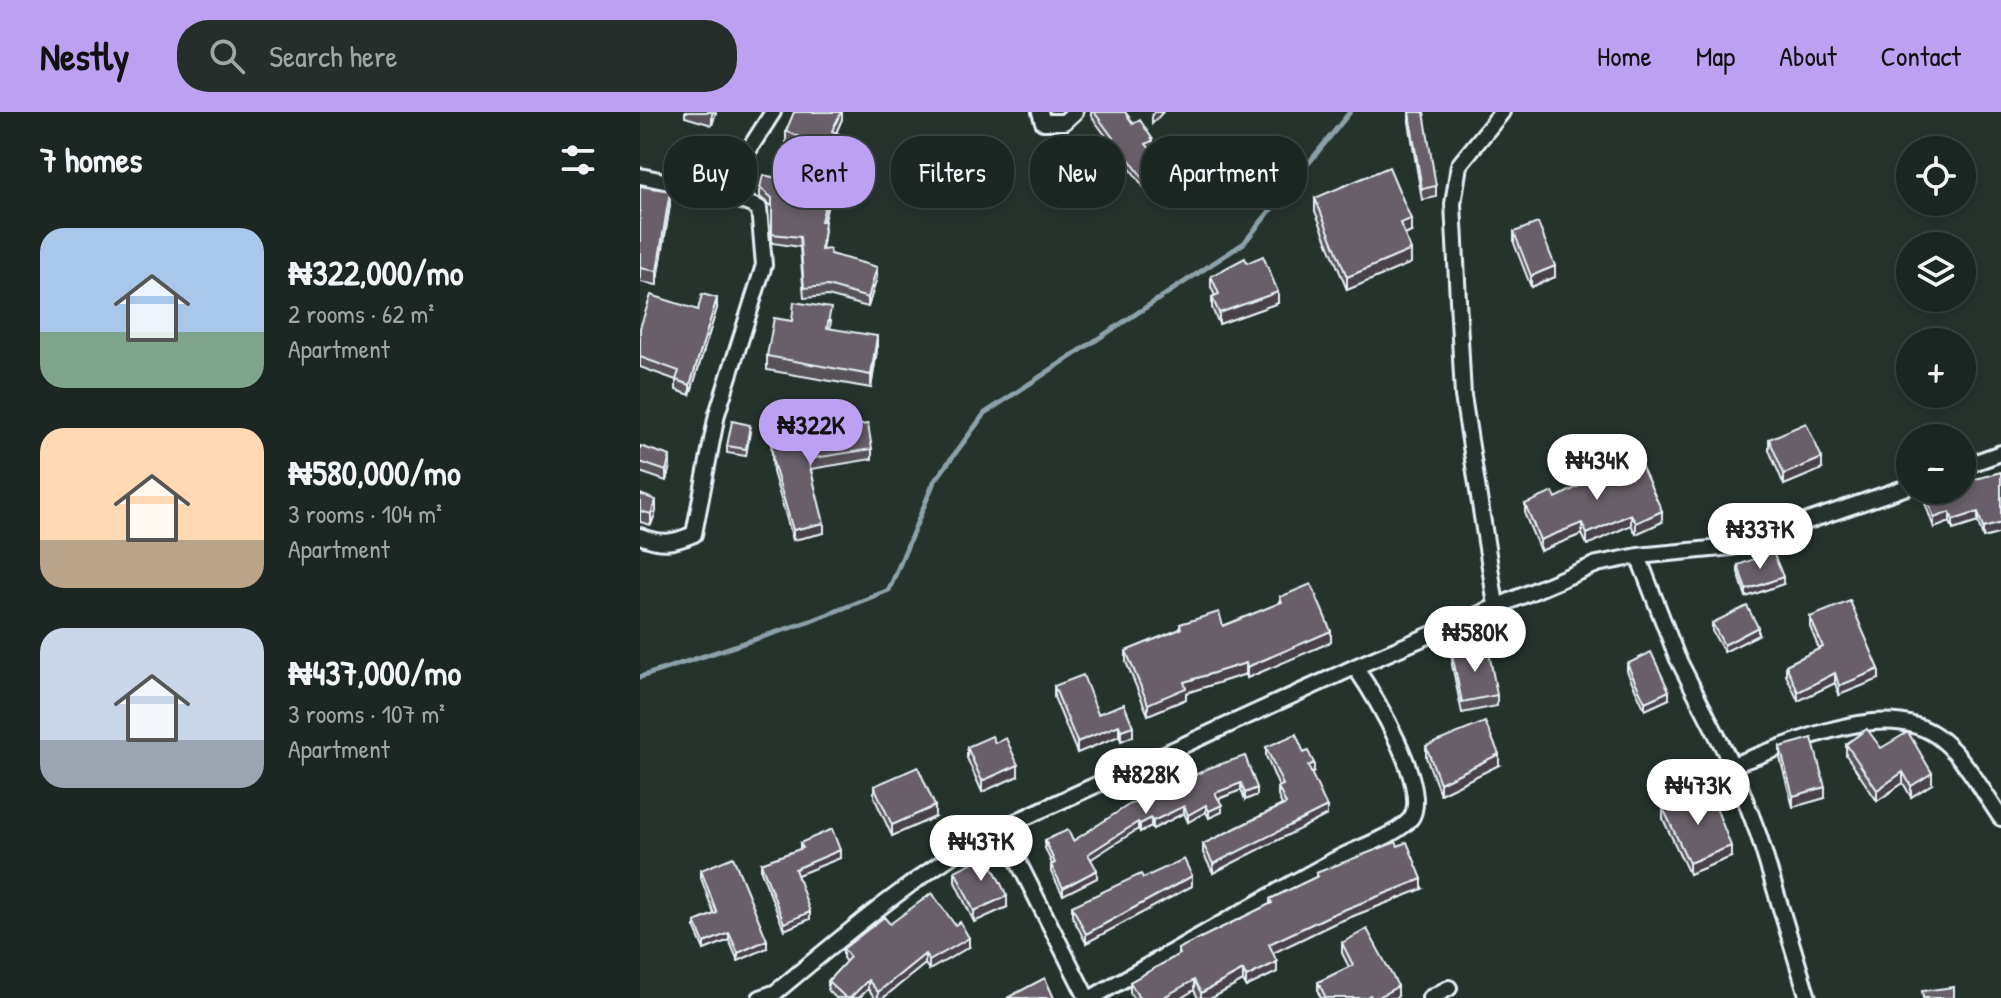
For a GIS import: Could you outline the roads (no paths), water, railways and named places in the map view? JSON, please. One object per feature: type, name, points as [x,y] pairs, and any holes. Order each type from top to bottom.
[{"type":"street","points":[[757,137],[773,112]]},
{"type":"street","points":[[1040,112],[1043,122],[1064,122],[1075,112]]},
{"type":"street","points":[[1496,605],[1463,396],[1453,204],[1459,165],[1502,112]]},
{"type":"street","points":[[640,176],[664,181]]},
{"type":"street","points":[[640,536],[657,543],[674,543],[694,534],[717,414],[764,265],[757,207]]},
{"type":"street","points":[[1976,462],[2001,453]]},
{"type":"street","points":[[760,998],[779,995],[891,899],[947,858],[1001,828],[1355,667],[1597,564],[1638,556],[1732,547],[1896,491]]},
{"type":"street","points":[[1638,556],[1677,657],[1732,765],[1759,836],[1808,998]]},
{"type":"street","points":[[1001,828],[1089,998],[1335,859],[1391,832],[1411,818],[1416,800],[1412,779],[1376,697],[1355,667]]},
{"type":"street","points":[[1732,765],[1866,721],[1897,722],[1929,731],[1945,743],[1960,758],[2001,818]]},
{"type":"street","points":[[1430,998],[1449,988]]},
{"type":"waterway","points":[[640,677],[811,621],[889,590],[934,482],[985,413],[1244,243],[1350,112]]}]
